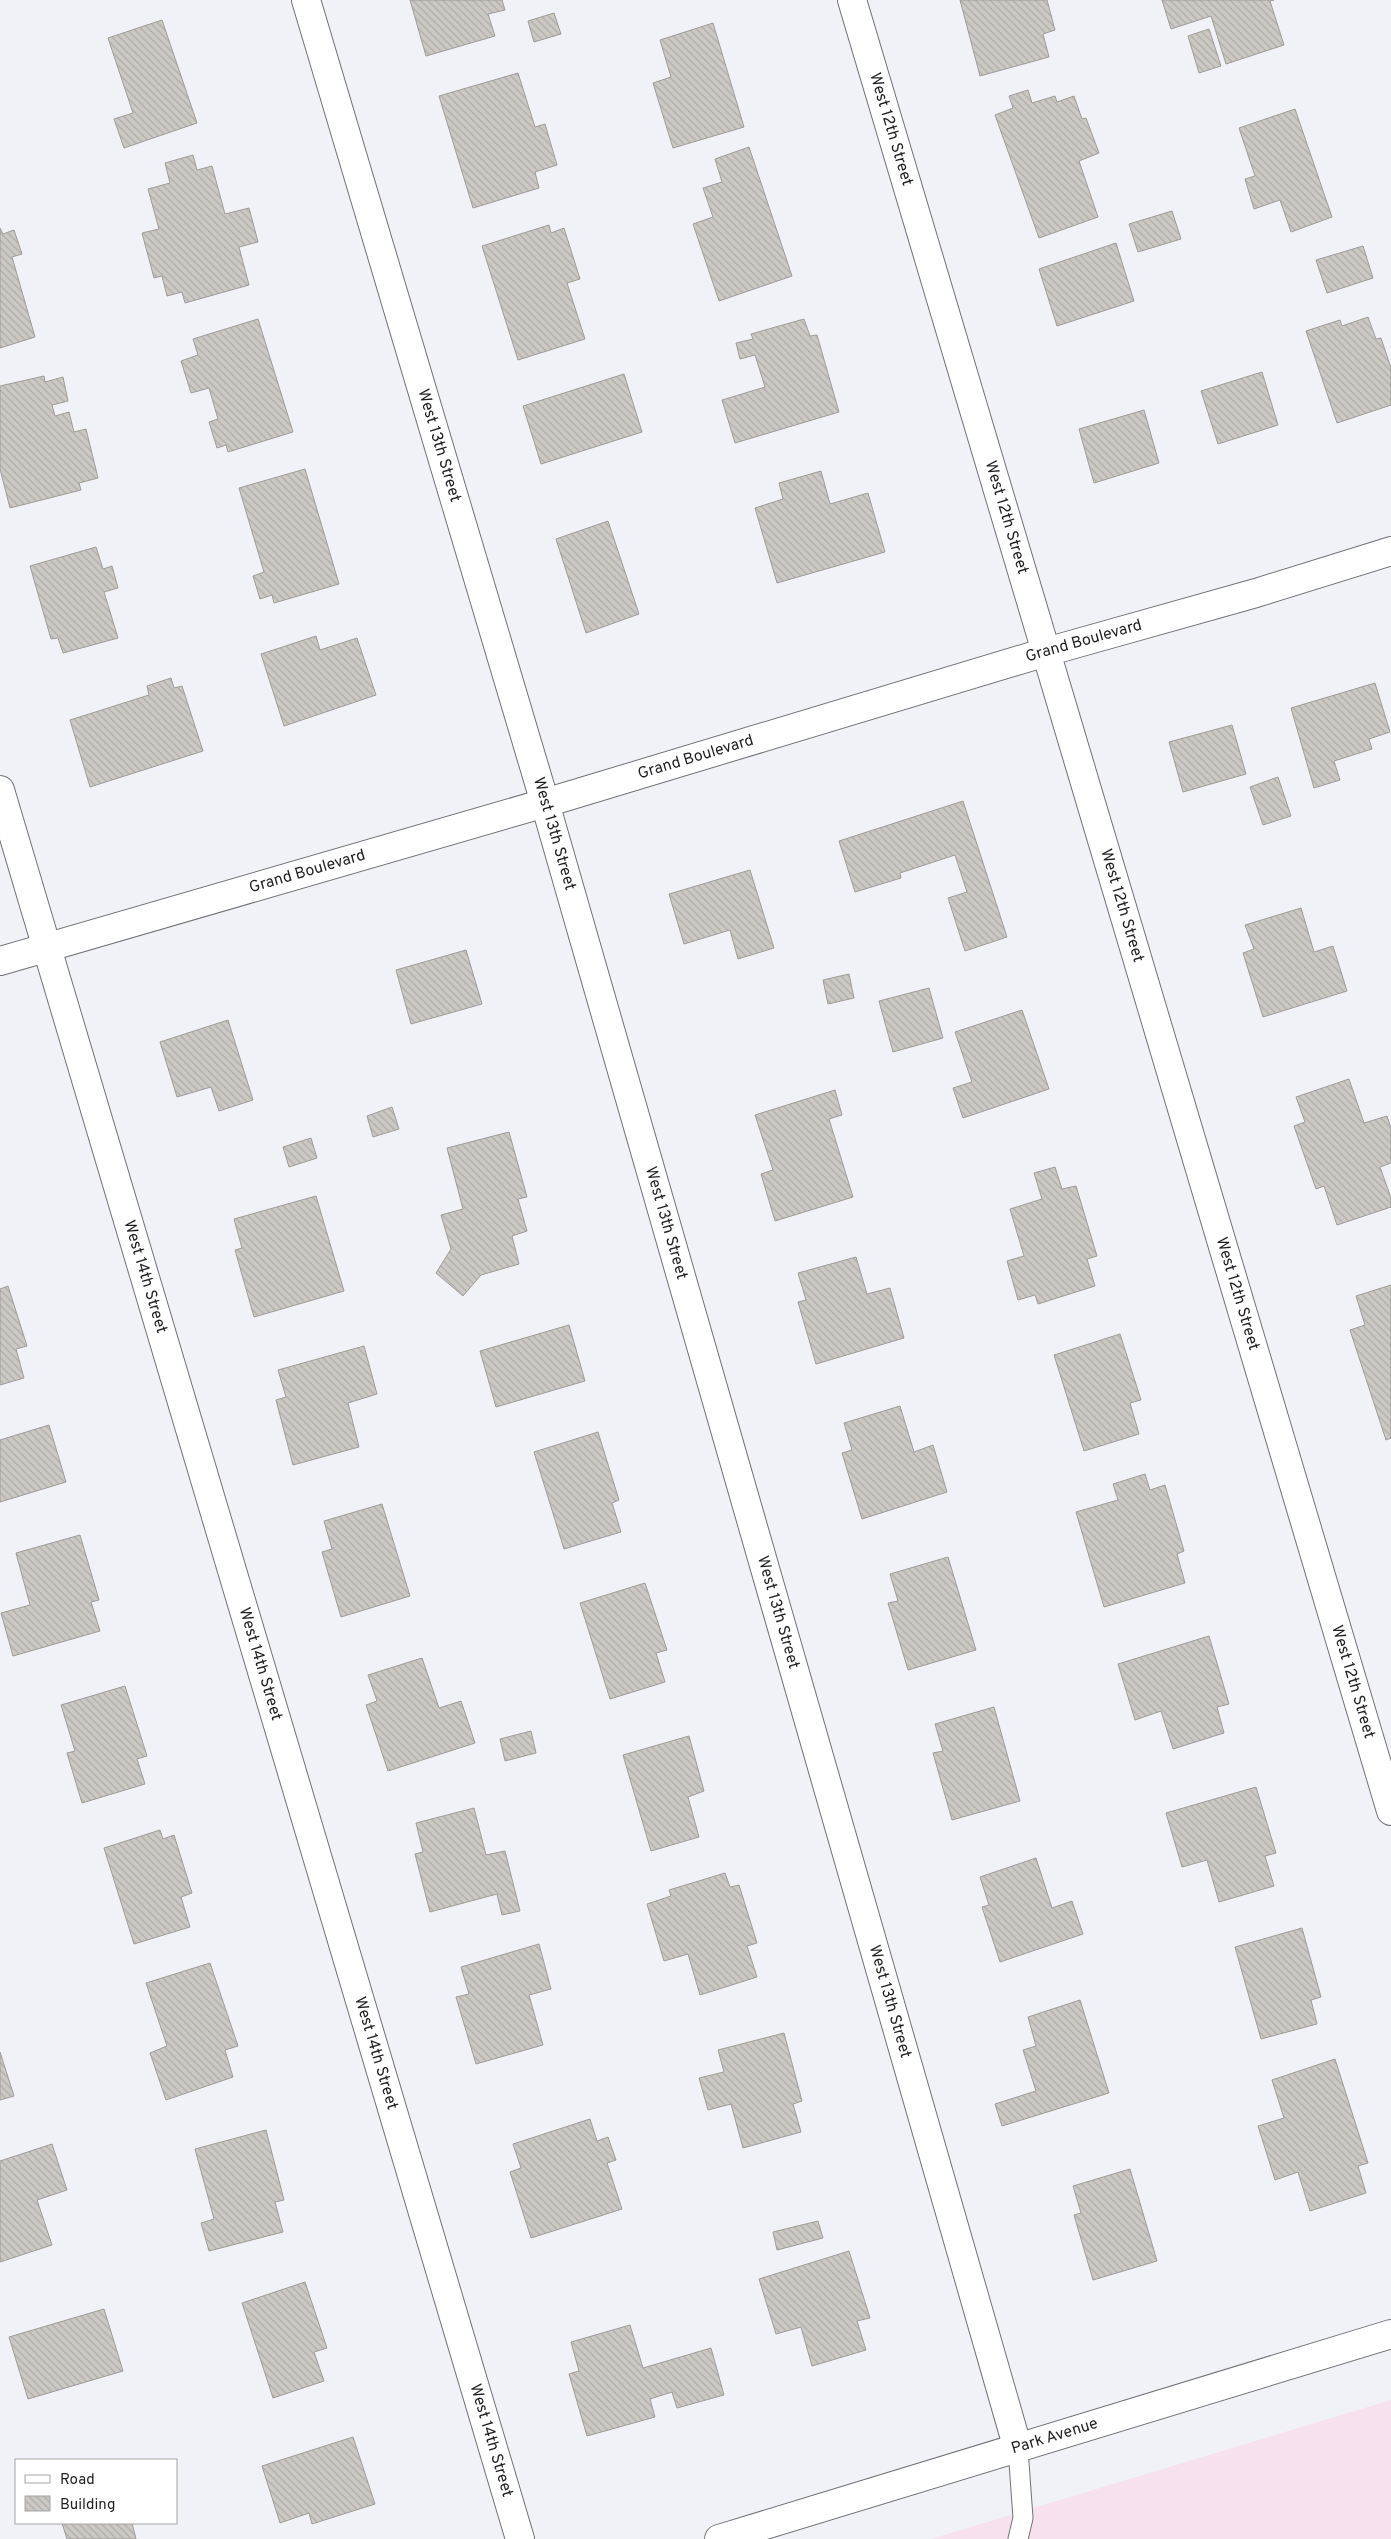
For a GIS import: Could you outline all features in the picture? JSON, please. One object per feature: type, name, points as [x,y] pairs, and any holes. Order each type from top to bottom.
[{"type":"street","name":"West 13th Street","points":[[306,0],[544,803],[1018,2449]]},
{"type":"street","name":"West 12th Street","points":[[852,0],[1391,1811]]},
{"type":"street","name":"Grand Boulevard","points":[[0,961],[544,803],[1046,652],[1256,593],[1391,551]]},
{"type":"street","name":"West 14th Street","points":[[0,790],[520,2539]]},
{"type":"street","name":"Park Avenue","points":[[719,2539],[1391,2334]]},
{"type":"lane","points":[[1018,2449],[1023,2518],[1018,2539]]},
{"type":"shaded area","points":[[1391,2400],[1391,2539],[931,2539]]},
{"type":"building","points":[[410,0],[502,0],[505,10],[488,14],[495,36],[426,56]]},
{"type":"building","points":[[960,0],[1047,0],[1055,30],[1043,34],[1049,57],[980,76]]},
{"type":"building","points":[[1162,0],[1274,0],[1270,1],[1284,45],[1226,64],[1211,16],[1171,29]]},
{"type":"building","points":[[554,13],[561,34],[534,42],[528,21]]},
{"type":"building","points":[[162,20],[197,123],[124,148],[114,119],[133,113],[108,38]]},
{"type":"building","points":[[713,23],[744,127],[673,148],[653,83],[671,77],[660,40]]},
{"type":"building","points":[[1209,29],[1221,66],[1199,73],[1188,36]]},
{"type":"building","points":[[518,73],[535,127],[545,124],[557,165],[535,172],[539,188],[473,208],[439,96]]},
{"type":"building","points":[[1028,90],[1032,103],[1055,96],[1057,102],[1074,96],[1082,119],[1086,118],[1099,153],[1079,161],[1098,217],[1039,238],[995,115],[1013,108],[1009,96]]},
{"type":"building","points":[[1295,109],[1332,217],[1291,232],[1280,200],[1254,209],[1245,179],[1255,176],[1239,128]]},
{"type":"building","points":[[749,147],[792,276],[719,301],[693,224],[713,217],[703,188],[722,182],[715,159]]},
{"type":"building","points":[[193,155],[197,170],[212,166],[225,214],[249,208],[258,242],[239,247],[249,285],[185,303],[182,292],[167,296],[162,276],[154,278],[142,233],[159,229],[148,189],[170,183],[165,163]]},
{"type":"building","points":[[1172,211],[1181,239],[1138,252],[1129,224]]},
{"type":"building","points":[[549,225],[551,233],[564,228],[580,279],[567,283],[585,339],[518,360],[482,246]]},
{"type":"building","points":[[0,228],[3,234],[14,230],[22,254],[12,257],[35,337],[0,348]]},
{"type":"building","points":[[1116,243],[1134,301],[1057,326],[1039,269]]},
{"type":"building","points":[[1363,246],[1373,278],[1327,293],[1316,260]]},
{"type":"building","points":[[1368,317],[1376,339],[1381,338],[1391,368],[1391,405],[1337,423],[1306,331],[1340,320],[1342,326]]},
{"type":"building","points":[[258,319],[293,432],[228,452],[226,445],[217,448],[209,422],[218,419],[209,388],[191,393],[181,361],[198,355],[193,339]]},
{"type":"building","points":[[804,319],[810,336],[817,335],[839,412],[735,443],[722,400],[765,387],[755,355],[740,359],[736,343],[753,339],[751,334]]},
{"type":"building","points":[[1262,372],[1278,425],[1218,444],[1201,391]]},
{"type":"building","points":[[624,374],[642,432],[541,464],[523,406]]},
{"type":"building","points":[[44,376],[45,382],[63,377],[68,401],[52,405],[55,416],[69,412],[74,432],[86,429],[98,478],[79,483],[81,490],[10,508],[0,469],[0,386]]},
{"type":"building","points":[[1144,410],[1159,463],[1094,483],[1079,429]]},
{"type":"building","points":[[305,469],[339,584],[274,603],[272,595],[260,599],[253,576],[264,572],[239,488]]},
{"type":"building","points":[[821,471],[830,504],[868,493],[885,552],[777,583],[755,508],[783,499],[779,483]]},
{"type":"building","points":[[608,521],[639,614],[586,633],[556,539]]},
{"type":"building","points":[[96,547],[103,569],[112,566],[118,588],[104,592],[118,638],[63,653],[58,638],[51,639],[30,566]]},
{"type":"building","points":[[316,636],[320,650],[357,638],[376,695],[284,726],[261,654]]},
{"type":"building","points":[[171,678],[174,688],[182,686],[203,751],[90,787],[70,720],[149,695],[147,686]]},
{"type":"building","points":[[1375,683],[1390,732],[1369,739],[1372,749],[1334,761],[1340,780],[1314,788],[1291,708]]},
{"type":"building","points":[[1232,725],[1246,774],[1183,792],[1169,742]]},
{"type":"building","points":[[1278,777],[1291,816],[1263,825],[1250,787]]},
{"type":"building","points":[[963,801],[1007,937],[965,951],[948,898],[967,892],[955,855],[900,873],[901,878],[855,892],[839,841]]},
{"type":"building","points":[[750,870],[774,948],[738,959],[730,930],[684,944],[669,894]]},
{"type":"building","points":[[1301,908],[1314,952],[1333,946],[1347,991],[1263,1017],[1243,953],[1254,949],[1245,925]]},
{"type":"building","points":[[466,950],[482,1004],[411,1024],[396,970]]},
{"type":"building","points":[[849,974],[854,998],[828,1004],[823,980]]},
{"type":"building","points":[[929,988],[943,1038],[893,1052],[879,1001]]},
{"type":"building","points":[[1022,1010],[1049,1089],[963,1118],[953,1088],[972,1082],[955,1032]]},
{"type":"building","points":[[228,1020],[253,1100],[219,1111],[211,1087],[177,1097],[160,1042]]},
{"type":"building","points":[[1349,1079],[1364,1123],[1387,1116],[1391,1128],[1391,1163],[1380,1167],[1391,1198],[1391,1207],[1337,1225],[1324,1186],[1316,1189],[1294,1126],[1305,1122],[1296,1097]]},
{"type":"building","points":[[835,1090],[842,1115],[829,1119],[853,1197],[775,1221],[761,1174],[773,1170],[755,1115]]},
{"type":"building","points":[[392,1107],[399,1129],[373,1137],[367,1116]]},
{"type":"building","points":[[509,1132],[527,1197],[518,1199],[527,1231],[512,1236],[519,1264],[481,1275],[463,1296],[436,1273],[451,1249],[441,1215],[463,1209],[447,1148]]},
{"type":"building","points":[[311,1138],[317,1158],[289,1167],[283,1147]]},
{"type":"building","points":[[1055,1167],[1062,1189],[1076,1186],[1097,1256],[1087,1259],[1095,1286],[1038,1304],[1035,1295],[1018,1300],[1007,1261],[1024,1256],[1010,1209],[1042,1199],[1034,1173]]},
{"type":"building","points":[[316,1196],[344,1291],[254,1317],[235,1250],[242,1248],[234,1219]]},
{"type":"building","points":[[856,1257],[867,1294],[890,1288],[904,1338],[816,1364],[798,1302],[806,1300],[798,1273]]},
{"type":"building","points":[[1391,1285],[1391,1438],[1386,1440],[1350,1330],[1365,1325],[1356,1296]]},
{"type":"building","points":[[8,1286],[27,1346],[16,1349],[24,1378],[0,1385],[0,1289]]},
{"type":"building","points":[[569,1325],[585,1381],[496,1407],[480,1351]]},
{"type":"building","points":[[1120,1334],[1141,1400],[1130,1403],[1139,1434],[1084,1451],[1054,1355]]},
{"type":"building","points":[[364,1346],[377,1394],[348,1403],[359,1447],[293,1465],[276,1400],[286,1397],[278,1370]]},
{"type":"building","points":[[900,1406],[914,1452],[933,1445],[947,1492],[862,1519],[842,1453],[852,1450],[844,1423]]},
{"type":"building","points":[[49,1425],[66,1482],[0,1502],[0,1440]]},
{"type":"building","points":[[598,1432],[619,1500],[612,1503],[621,1532],[564,1549],[534,1452]]},
{"type":"building","points":[[1145,1474],[1150,1490],[1165,1485],[1184,1551],[1177,1554],[1185,1583],[1104,1607],[1076,1512],[1118,1500],[1113,1484]]},
{"type":"building","points":[[382,1504],[410,1596],[341,1617],[322,1552],[332,1549],[324,1521]]},
{"type":"building","points":[[80,1535],[99,1600],[91,1602],[100,1631],[13,1656],[1,1613],[30,1605],[16,1553]]},
{"type":"building","points":[[948,1557],[976,1650],[908,1670],[888,1603],[898,1601],[890,1574]]},
{"type":"building","points":[[645,1583],[667,1650],[656,1653],[665,1682],[610,1699],[580,1603]]},
{"type":"building","points":[[1209,1636],[1229,1704],[1217,1707],[1224,1733],[1173,1749],[1161,1711],[1135,1720],[1118,1664]]},
{"type":"building","points":[[422,1658],[439,1708],[461,1701],[475,1743],[388,1771],[366,1705],[377,1701],[368,1675]]},
{"type":"building","points":[[125,1686],[147,1756],[137,1759],[145,1784],[82,1803],[67,1753],[75,1751],[61,1705]]},
{"type":"building","points":[[994,1707],[1020,1801],[952,1820],[933,1753],[943,1751],[935,1724]]},
{"type":"building","points":[[531,1731],[536,1753],[505,1761],[500,1739]]},
{"type":"building","points":[[689,1736],[704,1791],[688,1797],[699,1837],[651,1851],[623,1755]]},
{"type":"building","points":[[1256,1787],[1276,1853],[1265,1856],[1274,1886],[1219,1902],[1207,1860],[1182,1867],[1166,1813]]},
{"type":"building","points":[[474,1808],[486,1855],[505,1851],[520,1911],[502,1915],[497,1894],[430,1912],[415,1854],[423,1852],[416,1823]]},
{"type":"building","points":[[160,1830],[163,1839],[174,1835],[192,1893],[181,1897],[190,1927],[134,1944],[104,1848]]},
{"type":"building","points":[[1036,1858],[1052,1908],[1072,1901],[1083,1934],[1000,1962],[982,1907],[989,1905],[980,1877]]},
{"type":"building","points":[[725,1873],[730,1887],[739,1885],[757,1943],[747,1946],[757,1977],[700,1995],[688,1954],[664,1961],[647,1904],[671,1896],[669,1890]]},
{"type":"building","points":[[1302,1928],[1321,1997],[1311,2000],[1317,2024],[1261,2039],[1235,1947]]},
{"type":"building","points":[[539,1944],[551,1989],[529,1995],[543,2045],[476,2064],[456,1997],[469,1994],[461,1967]]},
{"type":"building","points":[[210,1963],[238,2046],[225,2050],[233,2077],[166,2100],[150,2053],[167,2046],[146,1983]]},
{"type":"building","points":[[1080,2000],[1109,2093],[1002,2126],[995,2104],[1036,2091],[1023,2050],[1036,2046],[1028,2017]]},
{"type":"building","points":[[784,2033],[802,2101],[793,2104],[801,2132],[743,2148],[731,2104],[708,2110],[699,2078],[724,2072],[718,2050]]},
{"type":"building","points":[[0,2052],[14,2096],[0,2100]]},
{"type":"building","points":[[1335,2059],[1368,2163],[1358,2166],[1366,2193],[1310,2211],[1298,2172],[1275,2180],[1258,2126],[1284,2118],[1272,2080]]},
{"type":"building","points":[[590,2119],[597,2141],[608,2137],[616,2160],[607,2163],[622,2209],[531,2238],[510,2172],[521,2168],[513,2144]]},
{"type":"building","points":[[266,2130],[284,2200],[275,2202],[283,2232],[209,2251],[201,2223],[214,2219],[195,2149]]},
{"type":"building","points":[[52,2144],[67,2190],[37,2200],[52,2245],[0,2262],[0,2161]]},
{"type":"building","points":[[1130,2169],[1157,2261],[1093,2280],[1074,2215],[1081,2213],[1073,2186]]},
{"type":"building","points":[[818,2221],[823,2238],[777,2250],[773,2232]]},
{"type":"building","points":[[849,2251],[870,2318],[857,2321],[866,2350],[812,2366],[801,2327],[776,2334],[759,2279]]},
{"type":"building","points":[[305,2282],[327,2348],[314,2352],[324,2381],[273,2398],[242,2303]]},
{"type":"building","points":[[104,2309],[123,2371],[28,2399],[9,2337]]},
{"type":"building","points":[[630,2325],[643,2368],[711,2348],[724,2395],[677,2408],[672,2392],[650,2399],[655,2417],[587,2436],[569,2374],[579,2371],[571,2342]]},
{"type":"building","points":[[353,2437],[375,2504],[312,2524],[309,2513],[280,2523],[262,2466]]},
{"type":"building","points":[[62,2524],[132,2524],[136,2539],[67,2539]]}]
